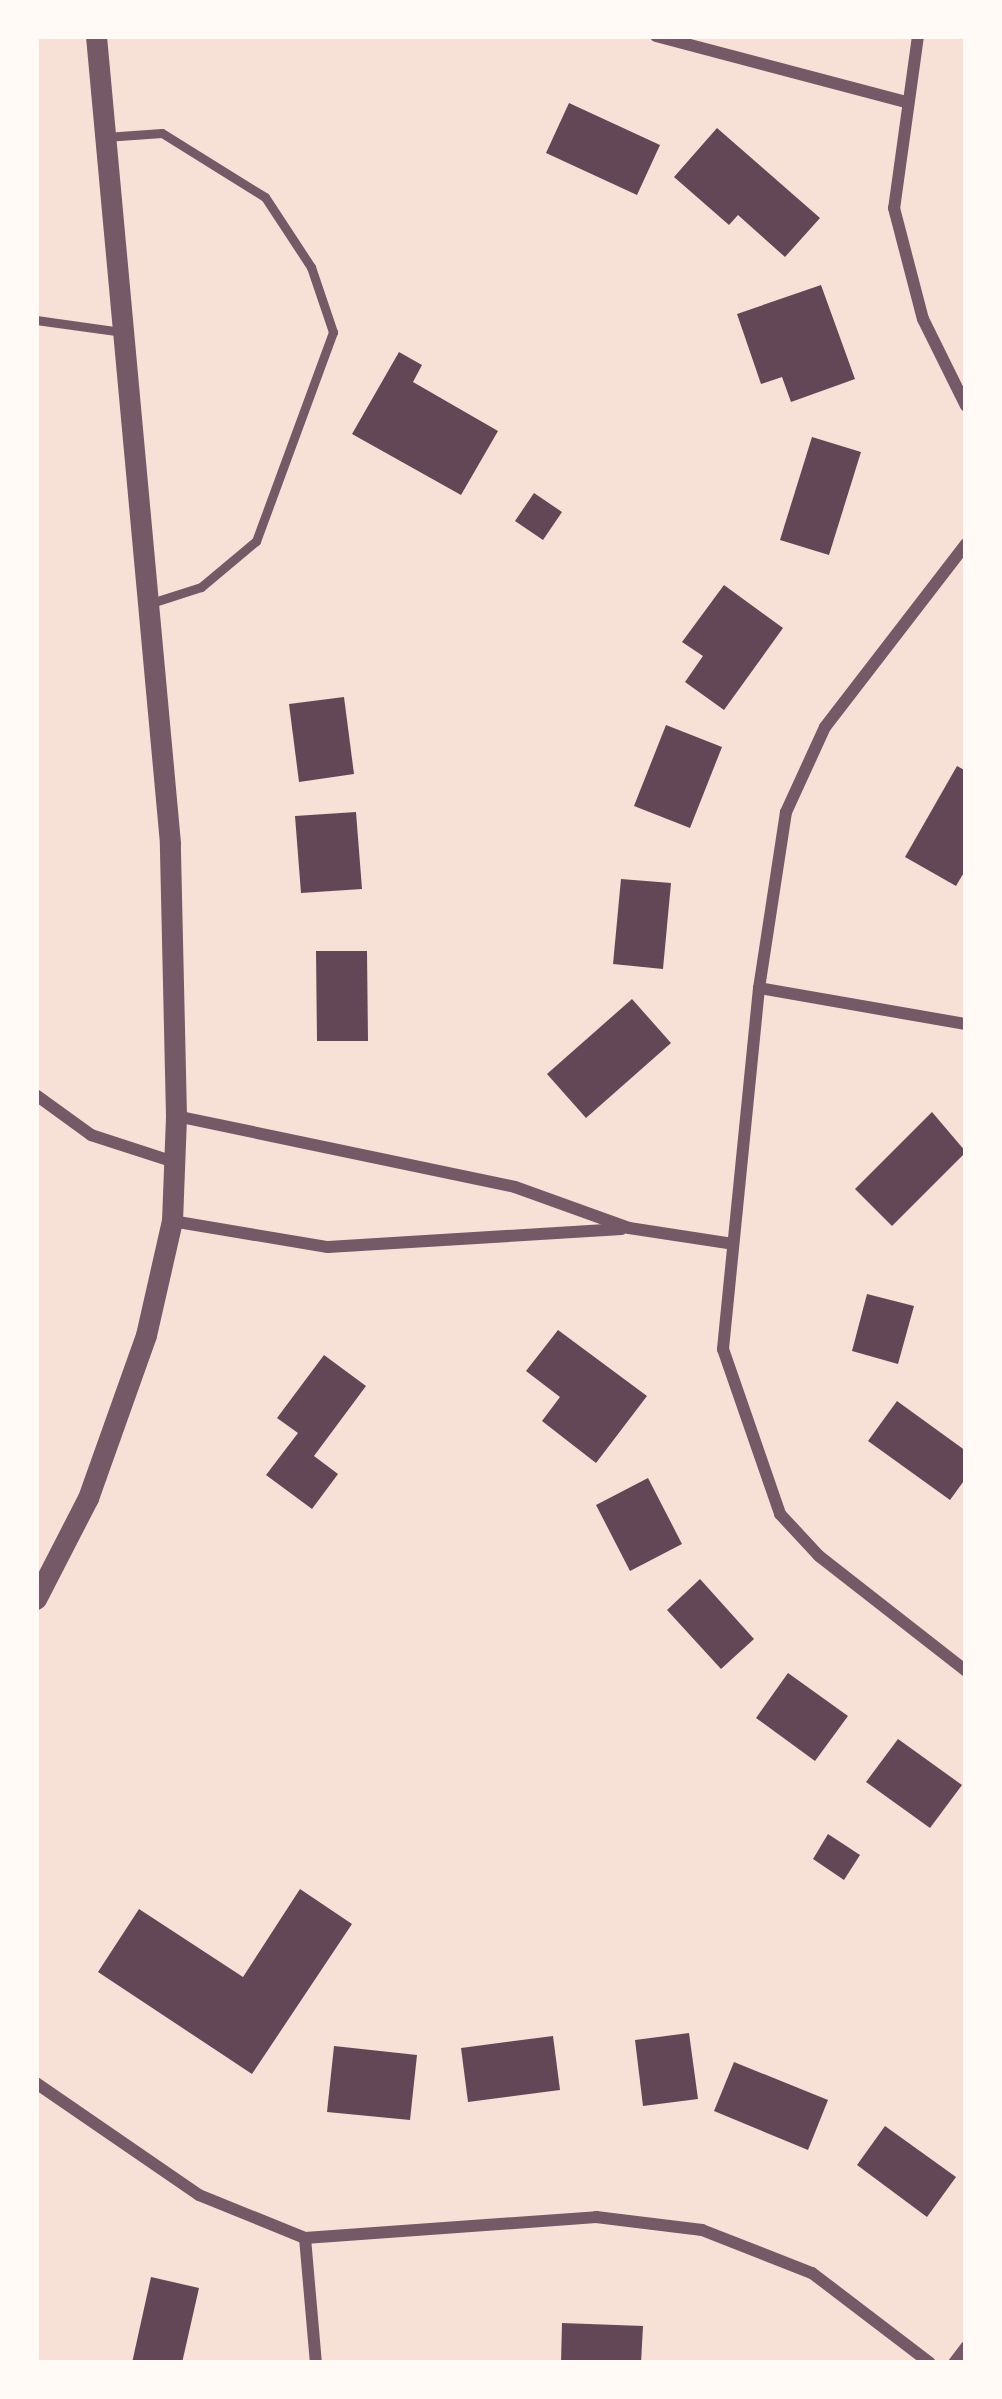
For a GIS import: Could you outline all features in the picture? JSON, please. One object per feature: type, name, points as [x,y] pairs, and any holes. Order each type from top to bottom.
[{"type":"street","points":[[36,1598],[118,1421],[172,1221],[176,1116],[170,843],[96,36]]},
{"type":"street","points":[[656,36],[905,102]]},
{"type":"street","points":[[918,36],[905,102],[894,208],[923,319],[966,406]]},
{"type":"street","points":[[966,544],[907,612],[815,748],[786,812],[759,988],[723,1348],[781,1514],[867,1597],[966,1671]]},
{"type":"street","points":[[759,988],[966,1024]]},
{"type":"street","points":[[36,1095],[91,1136],[174,1162]]},
{"type":"street","points":[[176,1116],[515,1187],[628,1228],[733,1244]]},
{"type":"street","points":[[172,1221],[328,1247],[628,1228]]},
{"type":"street","points":[[36,2084],[199,2195],[305,2238],[596,2217],[702,2230],[812,2273],[930,2363]]},
{"type":"street","points":[[305,2238],[316,2363]]},
{"type":"street","points":[[954,2363],[966,2347]]},
{"type":"lane","points":[[105,137],[162,133],[265,197],[292,230],[329,302],[333,332],[256,541],[235,567],[201,587],[147,604]]},
{"type":"lane","points":[[36,320],[123,332]]},
{"type":"building","points":[[569,103],[660,145],[637,195],[546,153]]},
{"type":"building","points":[[717,128],[820,218],[785,257],[738,215],[729,225],[674,177]]},
{"type":"building","points":[[821,285],[855,379],[791,402],[782,377],[761,384],[737,314]]},
{"type":"building","points":[[399,352],[422,365],[413,382],[498,431],[461,495],[352,434]]},
{"type":"building","points":[[812,437],[861,452],[829,555],[780,540]]},
{"type":"building","points":[[534,493],[562,512],[543,540],[515,521]]},
{"type":"building","points":[[724,585],[783,628],[724,710],[685,682],[703,656],[682,642]]},
{"type":"building","points":[[344,697],[354,774],[299,782],[289,704]]},
{"type":"building","points":[[666,725],[722,747],[690,828],[634,806]]},
{"type":"building","points":[[957,766],[966,771],[966,869],[956,886],[905,857]]},
{"type":"building","points":[[356,812],[362,889],[301,893],[295,816]]},
{"type":"building","points":[[621,879],[671,883],[663,969],[613,964]]},
{"type":"building","points":[[316,951],[367,951],[368,1041],[317,1041]]},
{"type":"building","points":[[632,999],[671,1043],[586,1118],[547,1074]]},
{"type":"building","points":[[932,1112],[966,1152],[892,1226],[855,1189]]},
{"type":"building","points":[[867,1294],[914,1306],[898,1364],[852,1351]]},
{"type":"building","points":[[558,1330],[647,1396],[596,1463],[542,1421],[560,1397],[526,1371]]},
{"type":"building","points":[[324,1355],[366,1386],[314,1456],[338,1474],[312,1509],[266,1475],[298,1433],[277,1418]]},
{"type":"building","points":[[897,1401],[966,1451],[966,1478],[950,1500],[868,1441]]},
{"type":"building","points":[[648,1478],[682,1544],[630,1571],[596,1505]]},
{"type":"building","points":[[700,1579],[754,1639],[721,1669],[667,1610]]},
{"type":"building","points":[[788,1673],[848,1716],[815,1761],[756,1718]]},
{"type":"building","points":[[898,1739],[962,1785],[930,1828],[866,1782]]},
{"type":"building","points":[[828,1834],[860,1855],[844,1880],[813,1859]]},
{"type":"building","points":[[300,1889],[352,1924],[252,2074],[98,1972],[139,1909],[243,1977]]},
{"type":"building","points":[[689,2033],[698,2099],[643,2106],[635,2040]]},
{"type":"building","points":[[553,2036],[560,2090],[468,2102],[461,2048]]},
{"type":"building","points":[[334,2046],[417,2055],[410,2120],[327,2112]]},
{"type":"building","points":[[734,2062],[828,2100],[808,2150],[714,2111]]},
{"type":"building","points":[[885,2126],[956,2177],[927,2217],[857,2165]]},
{"type":"building","points":[[151,2277],[199,2288],[182,2363],[132,2363]]},
{"type":"building","points":[[562,2323],[643,2326],[641,2363],[561,2363]]}]
